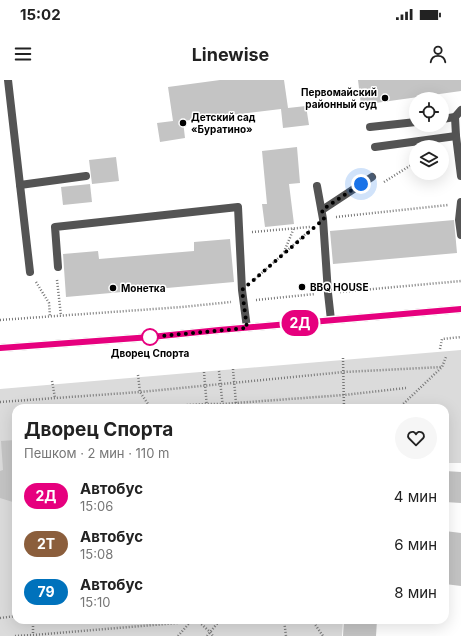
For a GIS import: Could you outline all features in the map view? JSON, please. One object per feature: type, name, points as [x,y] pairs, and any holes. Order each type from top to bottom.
[{"type":"main road","points":[[0,348],[151,337],[461,309]]},
{"type":"lane","points":[[8,80],[30,272]]},
{"type":"lane","points":[[449,118],[455,117],[461,110]]},
{"type":"lane","points":[[455,117],[461,176]]},
{"type":"lane","points":[[370,127],[409,123]]},
{"type":"lane","points":[[375,147],[456,136]]},
{"type":"lane","points":[[20,185],[86,176]]},
{"type":"lane","points":[[322,210],[372,177]]},
{"type":"lane","points":[[317,186],[324,219],[331,320]]},
{"type":"lane","points":[[461,202],[459,220],[461,235]]},
{"type":"lane","points":[[58,267],[55,227],[238,207],[242,290],[247,328]]},
{"type":"path","points":[[324,219],[447,205]]},
{"type":"path","points":[[231,302],[242,290],[315,226],[239,234]]},
{"type":"path","points":[[284,254],[294,228]]},
{"type":"path","points":[[58,267],[57,278],[61,316]]},
{"type":"path","points":[[30,272],[49,303],[50,316]]},
{"type":"path","points":[[0,320],[182,307]]},
{"type":"path","points":[[440,349],[442,339],[461,337]]},
{"type":"path","points":[[403,404],[442,367],[446,357]]},
{"type":"path","points":[[343,358],[344,404]]},
{"type":"path","points":[[0,402],[140,392],[344,372],[442,367]]},
{"type":"path","points":[[233,369],[236,403]]},
{"type":"path","points":[[219,371],[223,404]]},
{"type":"path","points":[[204,372],[206,404]]},
{"type":"path","points":[[138,374],[140,392],[148,404]]},
{"type":"path","points":[[52,381],[55,398]]},
{"type":"path","points":[[232,404],[344,395],[406,388]]},
{"type":"path","points":[[0,618],[12,616]]},
{"type":"path","points":[[32,624],[33,635]]},
{"type":"path","points":[[15,636],[176,624]]},
{"type":"path","points":[[178,636],[188,624]]},
{"type":"path","points":[[201,624],[212,636]]},
{"type":"path","points":[[207,636],[217,624]]},
{"type":"path","points":[[284,624],[286,636]]},
{"type":"path","points":[[315,624],[323,636]]},
{"type":"shaded area","points":[[461,350],[461,463],[449,463],[449,404],[12,404],[12,624],[343,624],[342,636],[0,636],[0,389]]},
{"type":"building","points":[[220,80],[284,80],[288,108],[306,106],[309,125],[283,128],[281,109],[183,121],[185,138],[160,142],[157,123],[173,121],[168,87]]},
{"type":"building","name":"Первомайский районный суд","points":[[358,80],[461,80],[461,91],[449,93],[409,92],[409,98],[361,105]]},
{"type":"building","points":[[297,147],[300,183],[289,184],[294,224],[265,227],[262,204],[267,204],[262,151]]},
{"type":"building","points":[[116,157],[119,181],[92,184],[89,160]]},
{"type":"building","points":[[90,184],[92,202],[63,205],[61,187]]},
{"type":"building","points":[[454,220],[457,253],[333,264],[330,231]]},
{"type":"building","points":[[230,239],[234,282],[66,297],[63,254],[98,251],[99,259],[194,251],[194,242]]},
{"type":"building","points":[[12,440],[12,502],[0,498],[0,471],[3,470],[1,441]]},
{"type":"building","points":[[449,471],[461,472],[461,503],[449,502]]},
{"type":"building","points":[[449,532],[461,533],[461,586],[449,584]]},
{"type":"building","points":[[344,624],[377,624],[376,636],[343,636]]},
{"type":"bus line","name":"2Д","points":[[0,348],[151,337],[461,309]]},
{"type":"place","name":"Первомайский районный суд","points":[[385,98]]},
{"type":"place","name":"Детский сад «Буратино»","points":[[183,123]]},
{"type":"place","name":"BBQ HOUSE","points":[[302,287]]},
{"type":"place","name":"Монетка","points":[[113,288]]},
{"type":"place","name":"Дворец Спорта","points":[[150,337]]},
{"type":"route","points":[[150,337],[247,328],[242,290],[324,219],[322,210],[361,184]]}]
